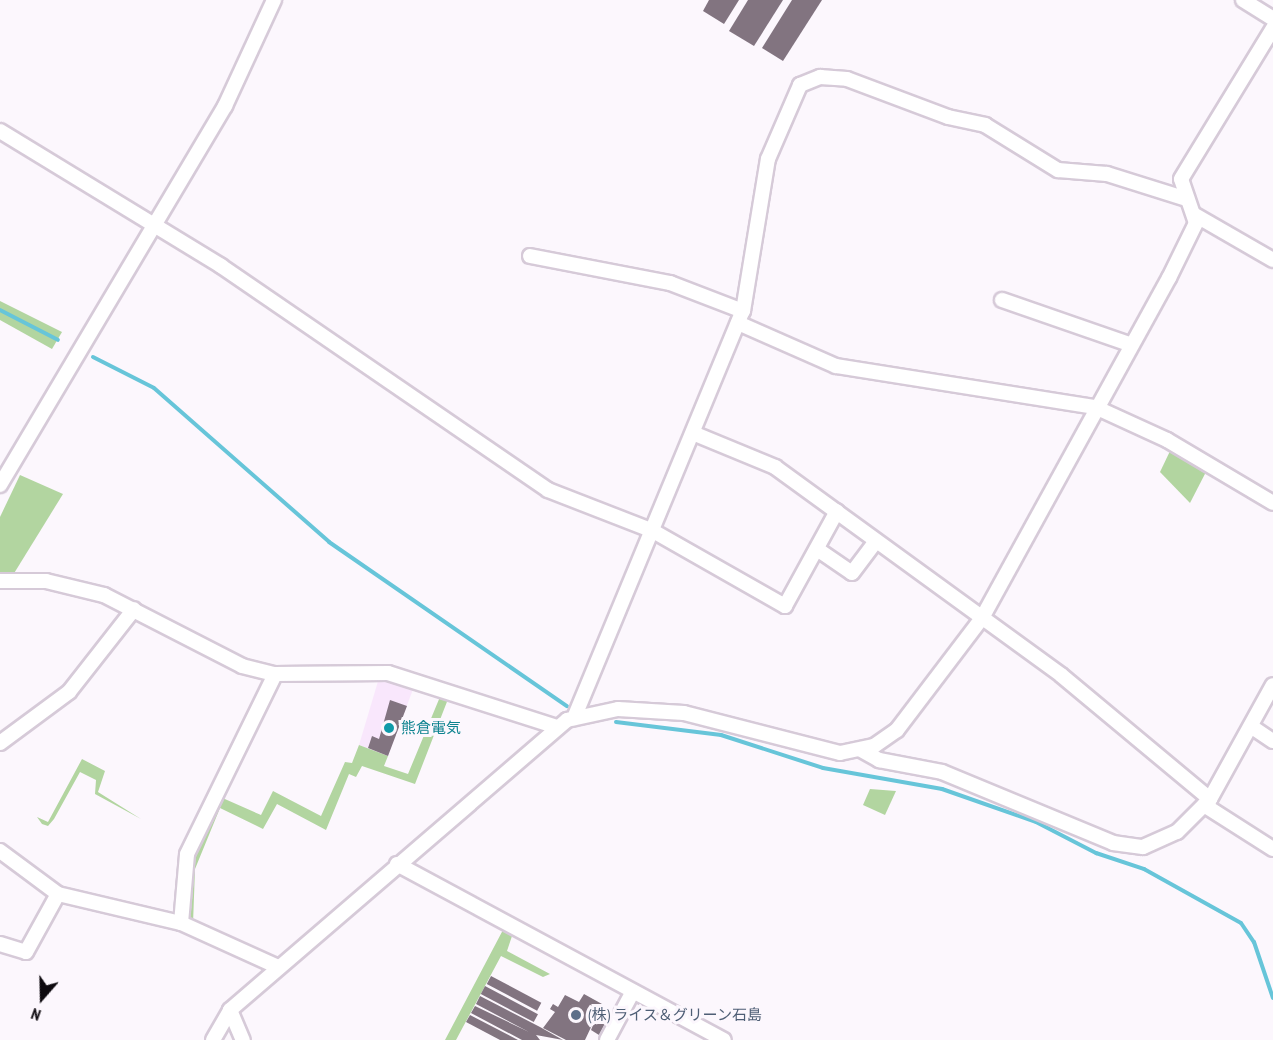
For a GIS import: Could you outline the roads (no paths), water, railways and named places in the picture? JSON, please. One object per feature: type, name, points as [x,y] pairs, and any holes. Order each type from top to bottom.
[{"type":"street","points":[[0,485],[225,106],[274,0]]},
{"type":"street","points":[[1243,0],[1273,19]]},
{"type":"street","points":[[1273,28],[1181,179],[1186,199],[1196,214],[1273,260]]},
{"type":"street","points":[[574,718],[695,434],[741,317],[774,134],[800,86],[810,79],[847,79],[948,117],[985,125],[1058,170],[1107,174],[1186,199]]},
{"type":"street","points":[[0,131],[154,226],[446,415],[549,490],[652,531],[785,606],[837,511]]},
{"type":"street","points":[[213,1040],[230,1010],[278,967],[557,727],[574,718],[618,709],[684,713],[827,752],[861,750],[902,724],[982,618],[1129,344],[1195,230],[1196,214]]},
{"type":"street","points":[[530,256],[670,283],[836,366],[1095,407],[1167,440],[1273,502]]},
{"type":"street","points":[[1002,300],[1129,344]]},
{"type":"street","points":[[695,434],[775,467],[837,511],[982,618],[1207,802],[1273,849]]},
{"type":"street","points":[[817,549],[852,573],[876,541]]},
{"type":"street","points":[[0,581],[65,584],[134,609],[223,658],[275,674],[388,673],[557,727]]},
{"type":"street","points":[[0,743],[69,692],[134,609]]},
{"type":"street","points":[[181,923],[187,854],[275,674]]},
{"type":"street","points":[[861,750],[879,760],[929,768],[975,783],[1135,848],[1170,836],[1207,802],[1252,727],[1273,686]]},
{"type":"street","points":[[1252,727],[1273,741]]},
{"type":"street","points":[[0,851],[58,894],[181,923],[278,967]]},
{"type":"street","points":[[398,864],[724,1040]]},
{"type":"street","points":[[0,944],[26,952],[58,894]]},
{"type":"street","points":[[607,1040],[633,991]]},
{"type":"street","points":[[230,1010],[243,1040]]},
{"type":"waterway","points":[[0,310],[58,340]]},
{"type":"waterway","points":[[93,357],[154,388],[329,542],[567,706]]},
{"type":"waterway","points":[[616,722],[721,735],[823,768],[942,789],[1036,822],[1096,853],[1144,869],[1241,923],[1254,942],[1273,998]]},
{"type":"place","name":"熊倉電気","points":[[389,728]]},
{"type":"place","name":"(株) ライス＆グリーン石島","points":[[576,1015]]}]
